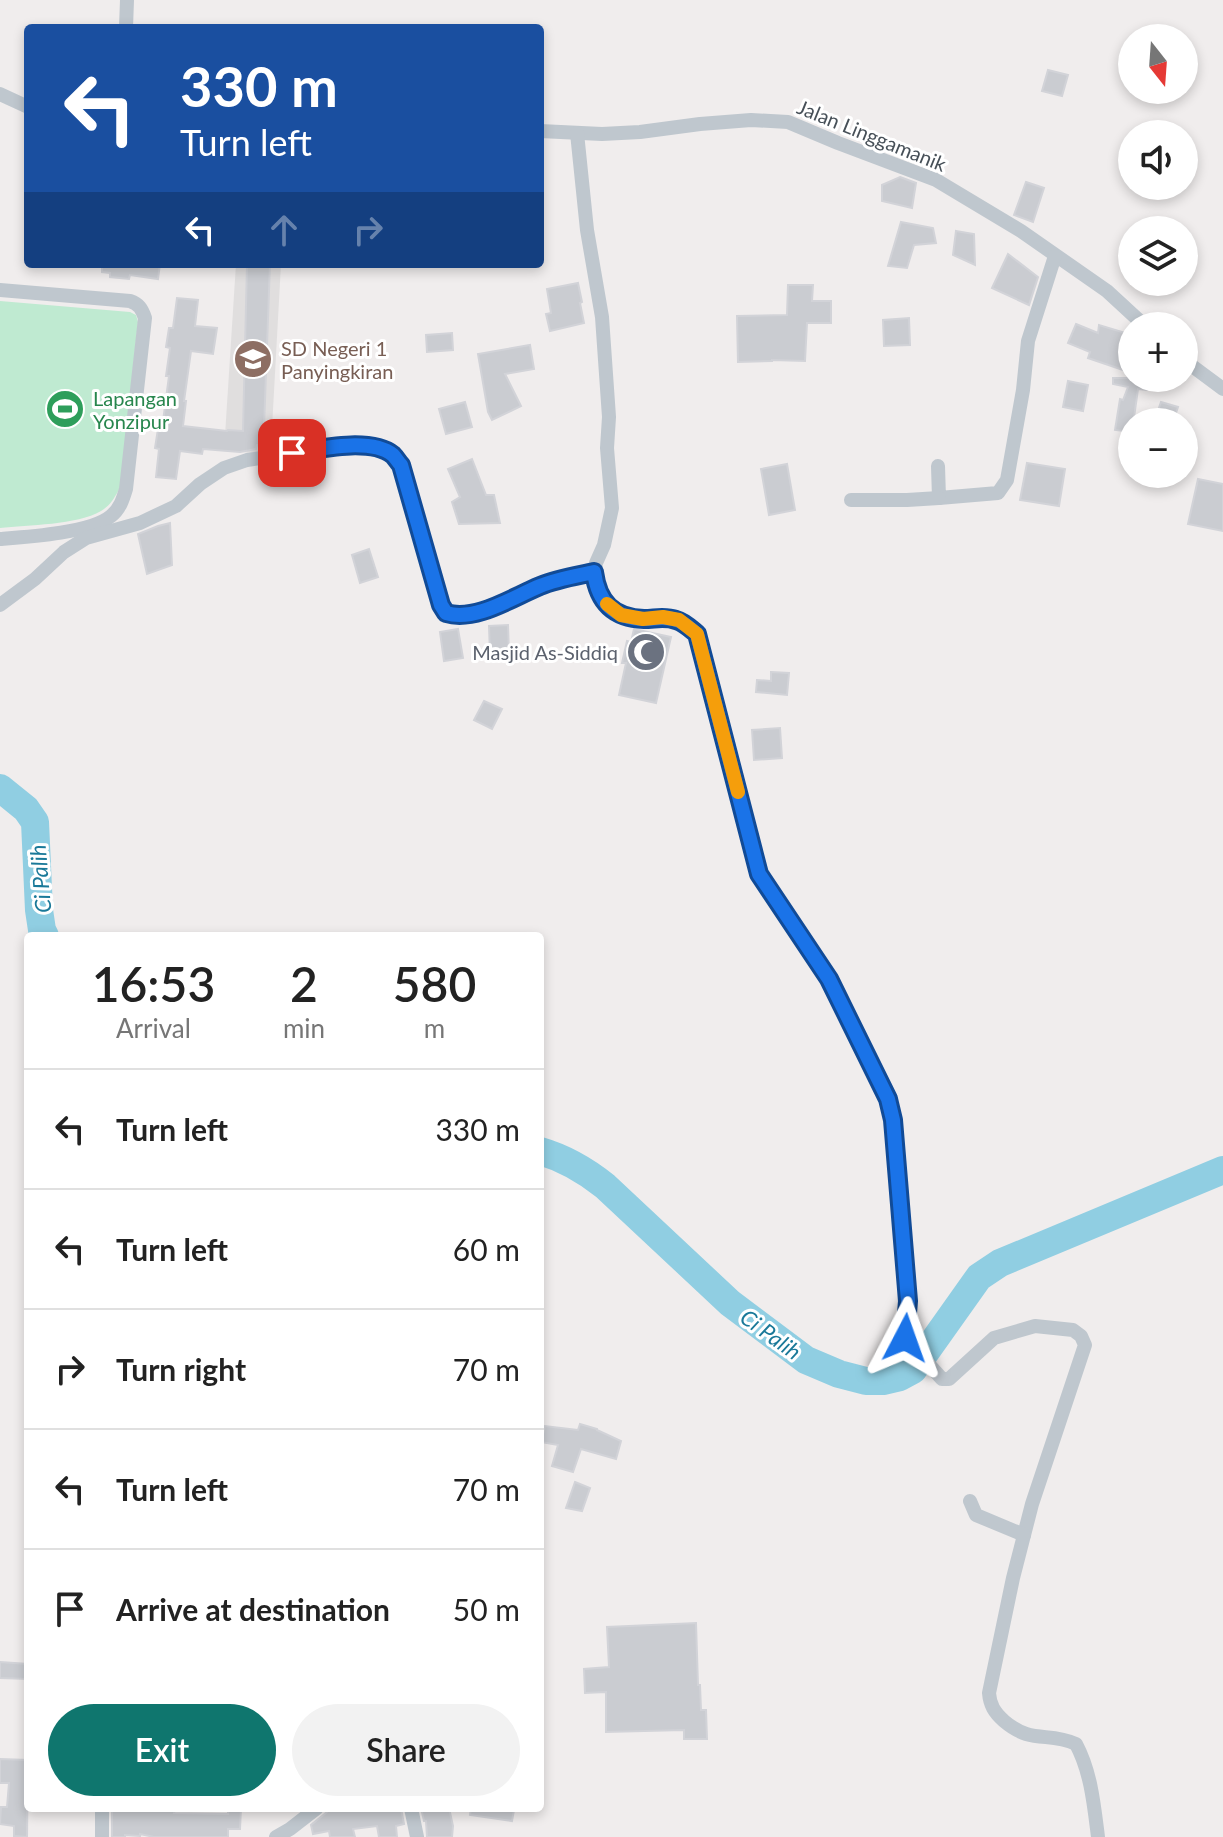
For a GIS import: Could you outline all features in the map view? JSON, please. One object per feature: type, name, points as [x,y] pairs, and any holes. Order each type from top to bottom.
[{"type":"street","points":[[126,24],[127,0]]},
{"type":"street","points":[[0,94],[24,105]]},
{"type":"street","name":"Jalan Linggamanik","points":[[544,131],[640,132],[751,120],[788,122],[936,180],[1021,231],[1107,291],[1130,312]]},
{"type":"street","points":[[577,133],[587,230],[602,317],[609,417],[607,448],[612,508],[610,528],[594,572],[596,589],[603,601],[621,615],[679,620],[697,634],[759,874],[829,979],[888,1099],[893,1120],[908,1301],[905,1338],[942,1379],[949,1379],[994,1338],[1035,1326],[1073,1330],[1081,1336],[1085,1345],[1038,1482],[1013,1578],[989,1693],[990,1704],[1005,1722],[1022,1734],[1065,1739],[1076,1744],[1087,1771],[1098,1837]]},
{"type":"street","points":[[851,500],[907,500],[998,493],[1004,487],[1023,390],[1028,341],[1055,256]]},
{"type":"street","points":[[0,290],[130,301],[139,305],[145,318],[126,489],[118,510],[94,525],[47,535],[0,539]]},
{"type":"street","points":[[1198,370],[1223,389]]},
{"type":"street","points":[[0,605],[64,552],[86,538],[140,523],[176,506],[224,468],[265,456],[345,446],[381,450],[392,454],[401,465],[441,605],[446,613],[455,616],[483,610],[507,603],[540,585],[594,572]]},
{"type":"street","points":[[938,466],[939,498]]},
{"type":"street","points":[[970,1501],[976,1515],[1024,1535]]},
{"type":"street","points":[[102,1812],[102,1837]]},
{"type":"street","points":[[276,1837],[312,1812]]},
{"type":"street","points":[[412,1812],[417,1837]]},
{"type":"shaded area","name":"SD Negeri 1 Panyingkiran","points":[[236,268],[281,268],[271,446],[256,453],[224,451]]},
{"type":"green space","name":"Lapangan Yonzipur","points":[[0,301],[136,315],[138,322],[120,487],[107,506],[91,516],[66,522],[0,528]]},
{"type":"building","points":[[1048,70],[1068,75],[1062,96],[1042,91]]},
{"type":"building","points":[[900,177],[916,183],[912,208],[882,201],[882,185]]},
{"type":"building","points":[[1026,182],[1044,188],[1033,222],[1014,215]]},
{"type":"building","points":[[901,222],[933,228],[936,243],[914,245],[907,268],[888,266]]},
{"type":"building","points":[[956,231],[974,234],[975,265],[953,255]]},
{"type":"building","points":[[1008,254],[1038,277],[1029,305],[992,288]]},
{"type":"building","points":[[102,268],[159,268],[158,279],[130,275],[129,279],[110,277],[110,273],[102,272]]},
{"type":"building","points":[[247,268],[270,268],[264,428],[272,428],[271,446],[257,445],[256,449],[240,452],[203,449],[202,454],[180,451],[176,479],[156,477],[159,449],[155,448],[158,429],[162,429],[169,376],[166,376],[170,348],[166,347],[169,328],[173,328],[177,298],[198,300],[195,326],[217,328],[213,354],[191,351],[183,426],[243,431]]},
{"type":"building","points":[[578,283],[584,323],[550,331],[546,314],[551,313],[547,289]]},
{"type":"building","points":[[788,285],[813,285],[812,301],[831,301],[831,323],[807,323],[805,361],[738,362],[737,316],[787,315]]},
{"type":"building","points":[[909,318],[910,345],[884,346],[883,320]]},
{"type":"building","points":[[1076,324],[1098,333],[1099,325],[1118,331],[1118,368],[1088,358],[1090,352],[1068,343]]},
{"type":"building","points":[[452,333],[453,350],[427,352],[426,335]]},
{"type":"building","points":[[530,345],[534,369],[505,374],[521,406],[492,420],[478,354]]},
{"type":"building","points":[[1068,381],[1088,385],[1083,411],[1063,407]]},
{"type":"building","points":[[1126,392],[1138,392],[1135,408],[1119,408],[1120,399],[1123,400]]},
{"type":"building","points":[[465,402],[472,427],[446,434],[439,409]]},
{"type":"building","points":[[1161,402],[1178,407],[1178,408],[1159,408]]},
{"type":"building","points":[[472,459],[486,495],[494,495],[500,523],[459,524],[452,502],[460,497],[448,469]]},
{"type":"building","points":[[1027,463],[1065,469],[1059,506],[1020,500]]},
{"type":"building","points":[[787,464],[795,510],[769,515],[761,469]]},
{"type":"building","points":[[1198,479],[1223,484],[1223,531],[1188,524]]},
{"type":"building","points":[[170,523],[172,565],[147,574],[138,534]]},
{"type":"building","points":[[369,549],[378,577],[360,583],[352,555]]},
{"type":"building","points":[[508,625],[509,653],[490,654],[489,626]]},
{"type":"building","points":[[458,629],[463,658],[444,661],[440,632]]},
{"type":"building","name":"Masjid As-Siddiq","points":[[634,629],[671,637],[656,703],[619,695],[627,641],[631,642]]},
{"type":"building","points":[[771,672],[789,673],[787,695],[756,692],[757,680],[771,681]]},
{"type":"building","points":[[484,701],[502,709],[492,729],[474,720]]},
{"type":"building","points":[[780,728],[782,758],[754,760],[752,730]]},
{"type":"building","points":[[580,1424],[621,1441],[616,1459],[581,1449],[573,1472],[552,1466],[558,1445],[544,1443],[545,1426],[578,1430]]},
{"type":"building","points":[[575,1482],[590,1488],[582,1511],[566,1508]]},
{"type":"building","points":[[696,1623],[698,1685],[701,1710],[706,1710],[707,1739],[684,1739],[684,1730],[606,1732],[606,1692],[585,1693],[584,1669],[609,1667],[607,1627]]},
{"type":"building","points":[[0,1662],[24,1664],[24,1679],[0,1678]]},
{"type":"building","points":[[0,1759],[24,1760],[27,1837],[14,1836],[14,1826],[0,1824],[1,1807],[7,1807],[9,1783],[0,1783]]},
{"type":"building","points":[[112,1812],[241,1812],[240,1829],[228,1829],[228,1837],[154,1837],[140,1834],[112,1837]]},
{"type":"building","points":[[327,1812],[402,1812],[404,1824],[396,1826],[397,1837],[379,1837],[377,1826],[353,1829],[355,1837],[330,1837],[329,1831],[313,1834],[311,1825]]},
{"type":"building","points":[[422,1812],[450,1812],[452,1837],[427,1837]]},
{"type":"building","points":[[470,1812],[514,1812],[512,1821],[470,1815]]},
{"type":"waterway","name":"Ci Palih","points":[[0,788],[26,809],[35,822],[43,932]]},
{"type":"waterway","name":"Ci Palih","points":[[544,1152],[574,1165],[605,1186],[730,1303],[806,1360],[866,1381],[883,1381],[913,1370],[979,1277],[1000,1263],[1223,1170]]},
{"type":"slow traffic","points":[[607,604],[621,615],[679,620],[697,634],[738,792]]},
{"type":"place","name":"SD Negeri 1 Panyingkiran","points":[[253,359]]},
{"type":"place","name":"Lapangan Yonzipur","points":[[65,409]]},
{"type":"place","name":"Masjid As-Siddiq","points":[[646,652]]},
{"type":"route","points":[[292,453],[345,446],[369,447],[392,454],[401,465],[441,605],[446,613],[455,616],[483,610],[507,603],[540,585],[594,572],[596,589],[603,601],[621,615],[679,620],[697,634],[759,874],[829,979],[888,1099],[893,1120],[908,1301],[905,1338]]}]
